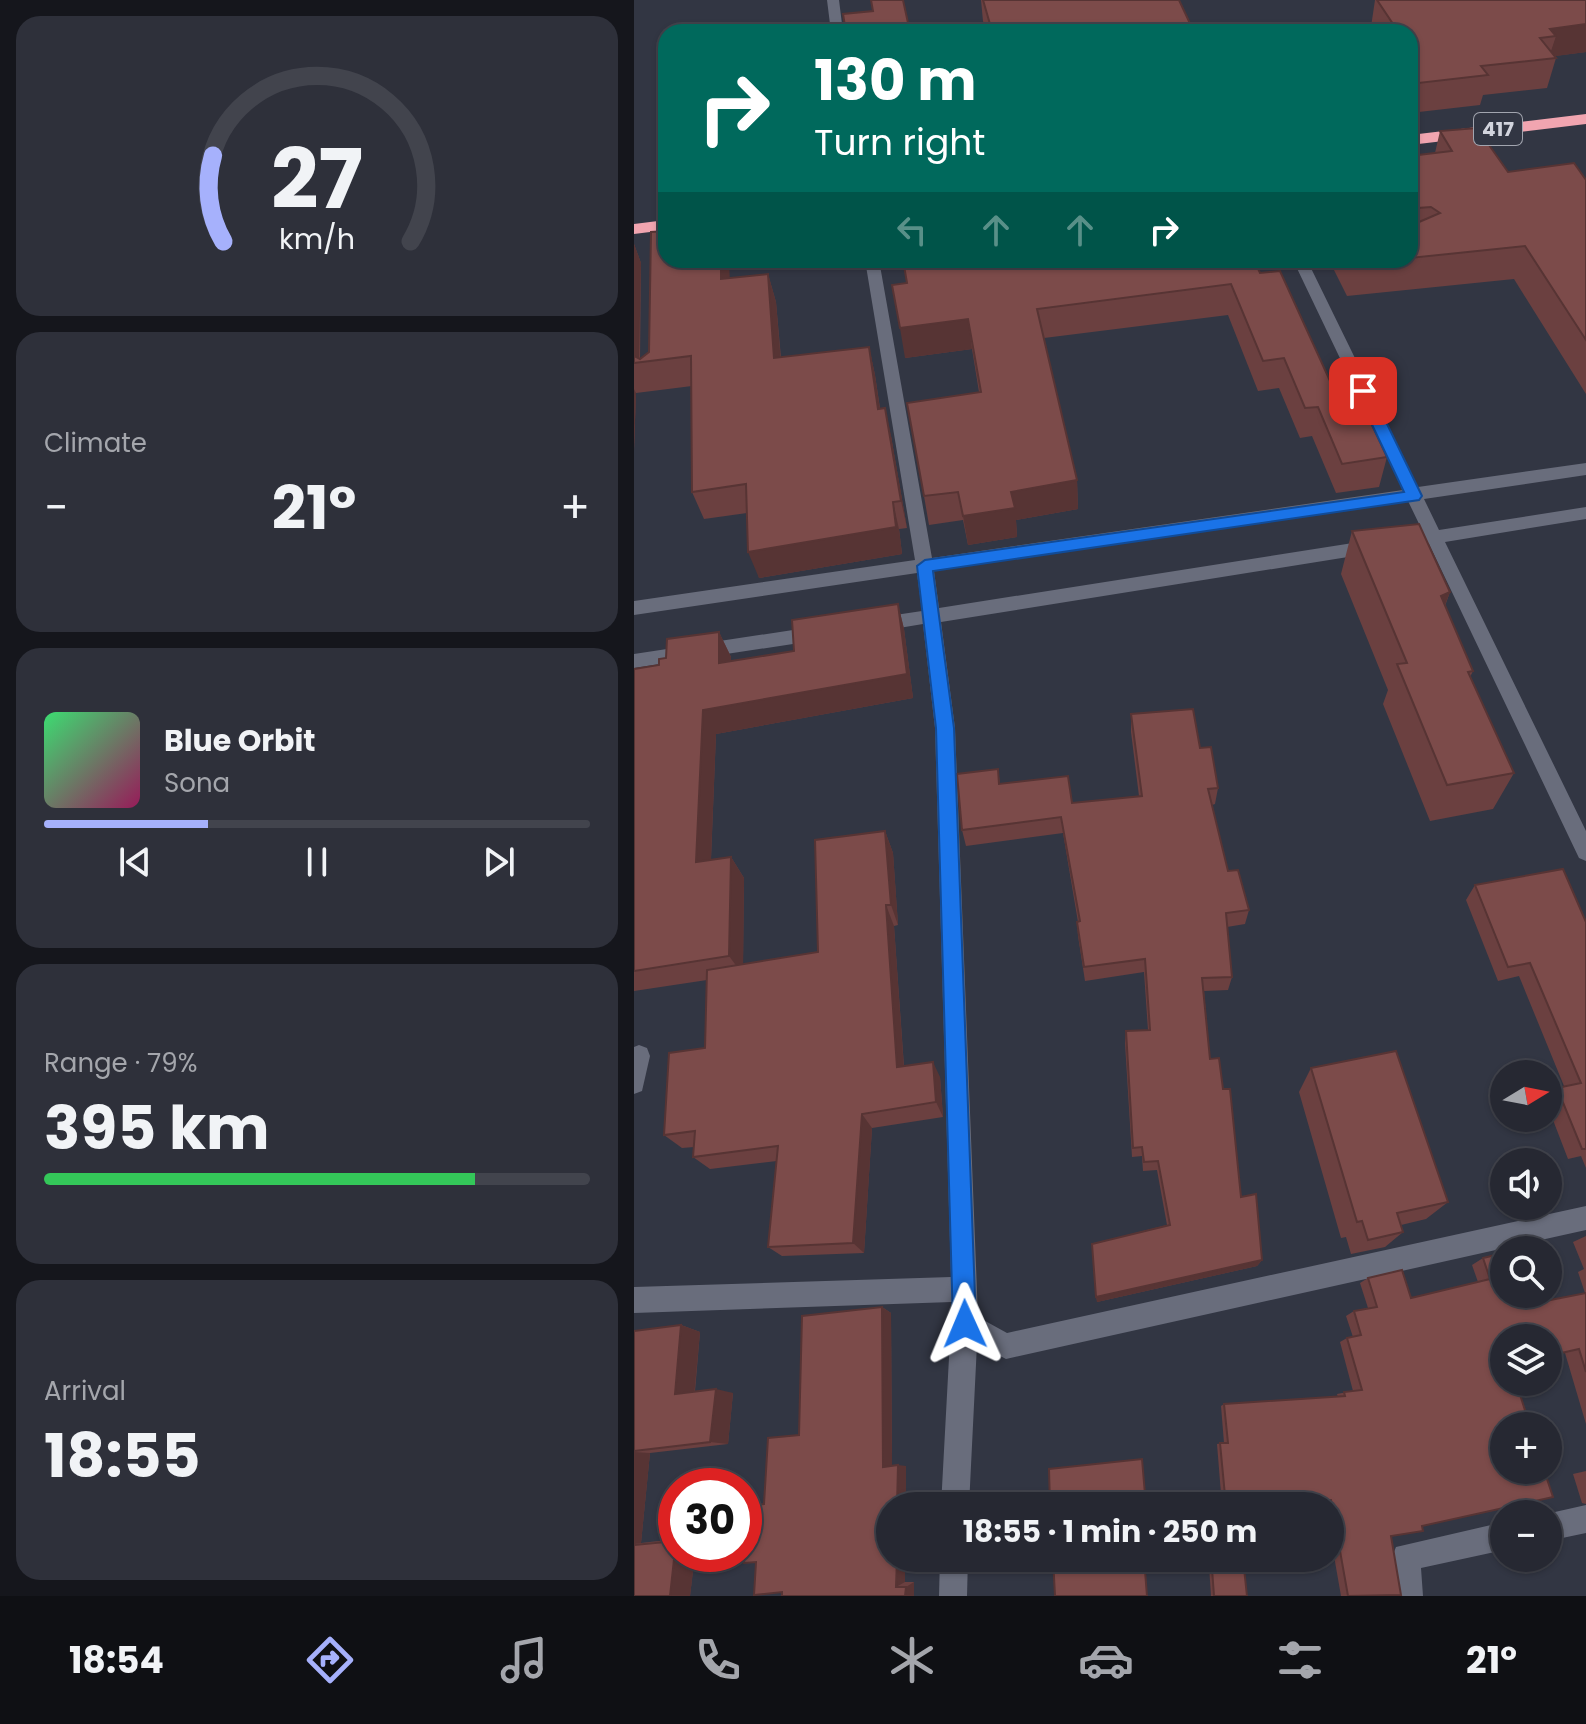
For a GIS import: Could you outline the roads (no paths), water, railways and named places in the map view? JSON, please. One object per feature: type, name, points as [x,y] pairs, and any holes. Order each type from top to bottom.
[{"type":"highway","name":"417","points":[[1418,139],[1586,119]]},
{"type":"street","points":[[833,0],[836,24]]},
{"type":"street","points":[[873,268],[925,571],[945,728],[965,1324],[956,1492]]},
{"type":"street","points":[[1306,268],[1586,852]]},
{"type":"street","points":[[634,608],[925,571],[1416,499],[1586,469]]},
{"type":"street","points":[[634,661],[845,629],[929,608],[1430,530],[1586,513]]},
{"type":"street","points":[[634,1083],[639,1056]]},
{"type":"street","points":[[965,1324],[1006,1346],[1586,1218]]},
{"type":"street","points":[[634,1300],[964,1289]]},
{"type":"street","points":[[1562,1524],[1586,1519]]},
{"type":"street","points":[[1409,1596],[1406,1557],[1490,1539]]},
{"type":"street","points":[[953,1596],[954,1572]]}]
